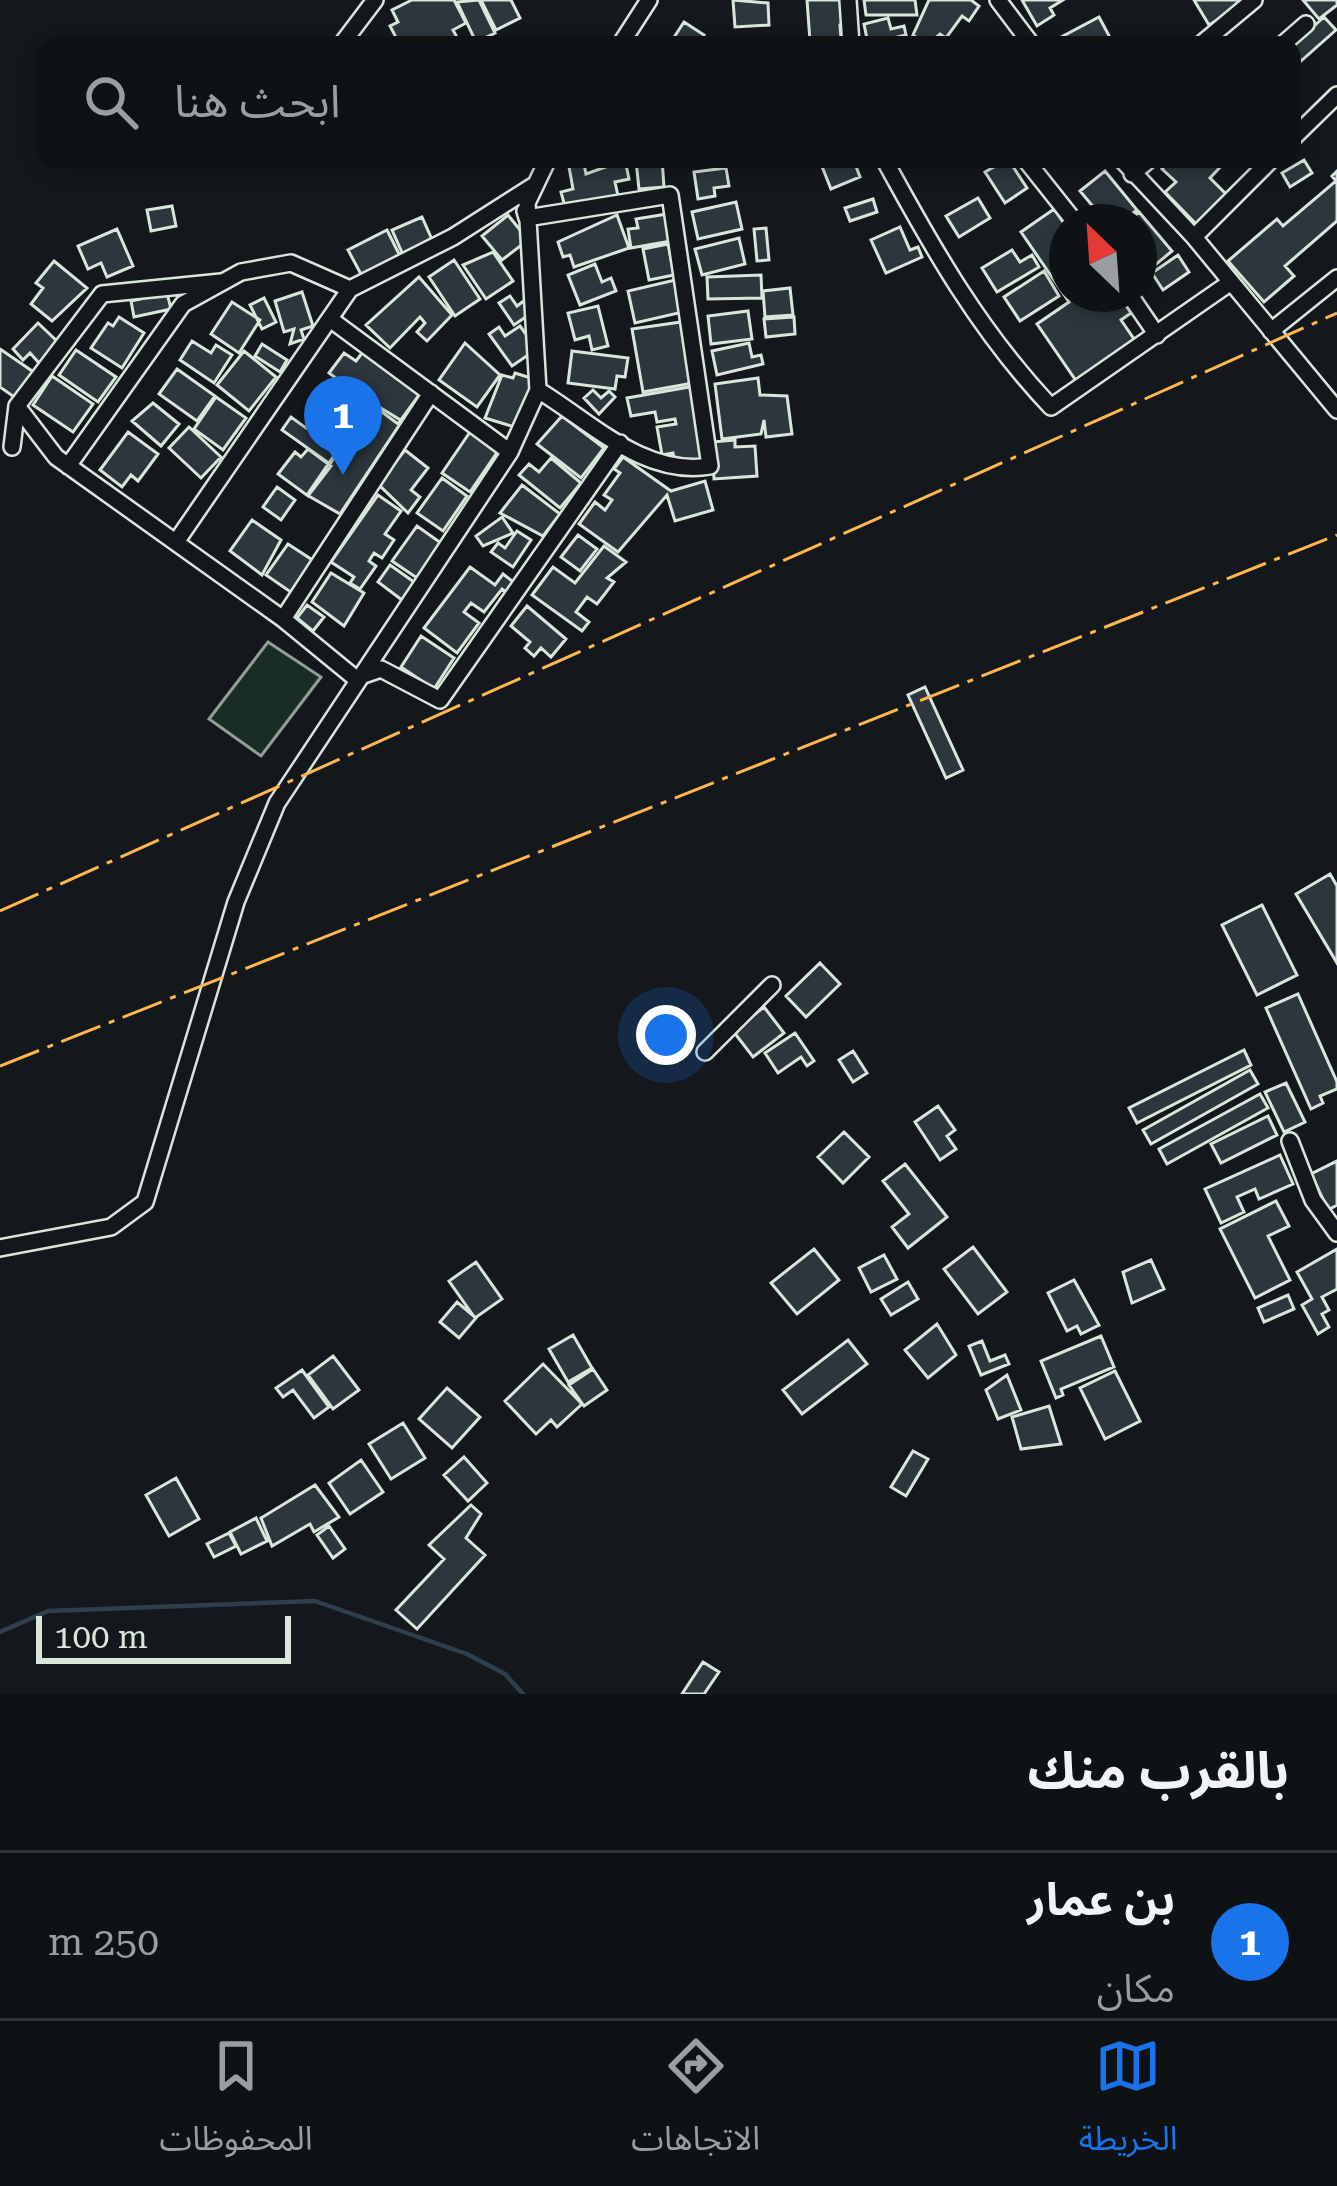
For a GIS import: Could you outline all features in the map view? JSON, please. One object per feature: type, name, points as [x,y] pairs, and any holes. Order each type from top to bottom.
[{"type":"street","points":[[348,36],[375,0]]},
{"type":"street","points":[[626,36],[649,0]]},
{"type":"street","points":[[848,0],[850,36]]},
{"type":"street","points":[[998,0],[1025,36]]},
{"type":"street","points":[[1210,36],[1254,0]]},
{"type":"street","points":[[1292,36],[1306,24]]},
{"type":"street","points":[[1301,131],[1337,95]]},
{"type":"street","points":[[527,218],[544,168]]},
{"type":"street","points":[[889,168],[945,272],[1001,354],[1051,407],[1231,282]]},
{"type":"street","points":[[1032,168],[1061,204]]},
{"type":"street","points":[[1127,168],[1194,237],[1337,410]]},
{"type":"street","points":[[1132,174],[1139,168]]},
{"type":"street","points":[[1194,237],[1263,168]]},
{"type":"street","points":[[176,542],[350,289],[522,196],[537,182]]},
{"type":"street","points":[[527,218],[670,195],[710,466],[680,471],[620,443],[538,390]]},
{"type":"street","points":[[0,1248],[111,1227],[145,1202],[236,902],[277,802],[355,678],[510,452],[538,390],[522,196]]},
{"type":"street","points":[[68,466],[183,304],[241,272],[291,263],[350,289]]},
{"type":"street","points":[[1271,332],[1337,278]]},
{"type":"street","points":[[12,446],[17,406],[102,294],[221,282]]},
{"type":"street","points":[[1141,312],[1157,335]]},
{"type":"street","points":[[330,319],[510,452]]},
{"type":"street","points":[[283,619],[431,394]]},
{"type":"street","points":[[17,406],[68,466],[283,619],[355,678]]},
{"type":"street","points":[[355,678],[381,669],[440,700],[620,443]]},
{"type":"street","points":[[705,1052],[772,985]]},
{"type":"street","points":[[1290,1141],[1313,1199],[1337,1233]]},
{"type":"green space","points":[[268,642],[321,677],[261,756],[209,719]]},
{"type":"building","points":[[412,0],[454,0],[466,23],[453,30],[456,36],[395,36],[390,26],[398,22],[392,10]]},
{"type":"building","points":[[479,0],[495,33],[473,36],[457,2]]},
{"type":"building","points":[[481,0],[511,0],[520,18],[496,30]]},
{"type":"building","points":[[733,0],[768,3],[769,25],[735,27]]},
{"type":"building","points":[[807,0],[846,0],[847,24],[840,25],[841,36],[810,36]]},
{"type":"building","points":[[864,0],[915,0],[917,15],[866,15]]},
{"type":"building","points":[[929,0],[971,0],[979,6],[969,21],[962,16],[947,36],[913,35]]},
{"type":"building","points":[[1022,0],[1063,0],[1050,8],[1054,15],[1037,26]]},
{"type":"building","points":[[1194,0],[1237,0],[1240,6],[1209,25]]},
{"type":"building","points":[[1303,0],[1337,0],[1337,5],[1319,19]]},
{"type":"building","points":[[1099,17],[1109,36],[1063,36]]},
{"type":"building","points":[[1324,17],[1336,30],[1301,61],[1301,38]]},
{"type":"building","points":[[888,18],[891,29],[904,26],[906,35],[866,36],[864,24]]},
{"type":"building","points":[[684,22],[704,35],[703,36],[675,36]]},
{"type":"building","points":[[1301,162],[1312,173],[1290,187],[1282,173],[1301,168]]},
{"type":"building","points":[[569,168],[585,168],[586,174],[627,168],[629,179],[615,182],[618,196],[565,207],[561,192],[573,189]]},
{"type":"building","points":[[637,168],[663,168],[664,187],[639,189]]},
{"type":"building","points":[[726,168],[729,186],[714,188],[715,196],[698,199],[694,172]]},
{"type":"building","points":[[823,168],[857,168],[860,177],[831,189]]},
{"type":"building","points":[[1014,168],[1027,188],[1005,203],[985,172]]},
{"type":"building","points":[[1219,168],[1210,178],[1228,196],[1198,226],[1165,192],[1176,182],[1162,169]]},
{"type":"building","points":[[1105,171],[1132,204],[1091,204],[1080,191]]},
{"type":"building","points":[[1337,171],[1337,221],[1285,266],[1294,276],[1264,302],[1228,261],[1277,219],[1283,226],[1336,181],[1332,176]]},
{"type":"building","points":[[978,198],[990,218],[959,237],[946,216]]},
{"type":"building","points":[[873,199],[877,212],[850,221],[845,208]]},
{"type":"building","points":[[736,202],[742,229],[698,239],[692,212]]},
{"type":"building","points":[[172,206],[176,226],[151,231],[147,210]]},
{"type":"building","points":[[1049,212],[1049,273],[1021,232]]},
{"type":"building","points":[[667,214],[671,241],[631,248],[628,229],[638,228],[636,219]]},
{"type":"building","points":[[508,215],[528,240],[502,260],[482,236]]},
{"type":"building","points":[[617,215],[629,248],[574,267],[570,255],[563,257],[558,242]]},
{"type":"building","points":[[422,217],[434,244],[404,257],[392,230]]},
{"type":"building","points":[[900,227],[910,250],[918,247],[922,257],[886,273],[871,240]]},
{"type":"building","points":[[766,228],[769,260],[757,261],[754,229]]},
{"type":"building","points":[[117,229],[133,266],[107,277],[101,263],[88,269],[78,246]]},
{"type":"building","points":[[387,230],[400,256],[362,276],[348,250]]},
{"type":"building","points":[[1157,233],[1172,251],[1157,264]]},
{"type":"building","points":[[739,238],[745,264],[702,275],[695,249]]},
{"type":"building","points":[[668,244],[674,275],[649,280],[643,249]]},
{"type":"building","points":[[1012,250],[1020,262],[1032,255],[1039,267],[997,292],[982,268]]},
{"type":"building","points":[[493,252],[513,281],[486,299],[463,265]]},
{"type":"building","points":[[1178,255],[1189,272],[1163,290],[1157,270]]},
{"type":"building","points":[[454,260],[480,299],[455,316],[429,277]]},
{"type":"building","points":[[54,261],[87,288],[52,321],[31,304],[43,288],[36,283]]},
{"type":"building","points":[[595,264],[602,282],[611,278],[616,291],[580,305],[568,275]]},
{"type":"building","points":[[1044,271],[1049,279],[1049,302],[1020,321],[1004,297]]},
{"type":"building","points":[[761,275],[762,298],[708,299],[707,277]]},
{"type":"building","points":[[419,277],[452,315],[427,341],[417,332],[425,323],[420,317],[390,348],[366,325]]},
{"type":"building","points":[[675,280],[683,312],[635,323],[628,291]]},
{"type":"building","points":[[790,288],[793,315],[765,317],[763,291]]},
{"type":"building","points":[[302,292],[313,326],[301,330],[304,339],[290,344],[294,329],[284,332],[275,301]]},
{"type":"building","points":[[167,293],[171,309],[134,317],[131,301]]},
{"type":"building","points":[[510,296],[517,306],[525,300],[533,312],[514,325],[499,303]]},
{"type":"building","points":[[264,298],[276,322],[262,329],[250,305]]},
{"type":"building","points":[[232,302],[260,320],[239,353],[211,334]]},
{"type":"building","points":[[598,306],[608,346],[592,350],[589,336],[575,340],[568,313]]},
{"type":"building","points":[[748,311],[752,339],[711,344],[708,316]]},
{"type":"building","points":[[1054,312],[1130,312],[1121,320],[1134,339],[1079,385],[1037,324]]},
{"type":"building","points":[[119,317],[144,333],[122,368],[91,348],[108,323],[113,326]]},
{"type":"building","points":[[794,317],[795,334],[766,337],[764,319]]},
{"type":"building","points":[[681,322],[693,383],[643,392],[632,329]]},
{"type":"building","points":[[38,323],[59,343],[39,363],[30,353],[23,360],[13,349]]},
{"type":"building","points":[[520,326],[537,349],[512,366],[489,334],[499,327],[505,336]]},
{"type":"building","points":[[192,341],[211,353],[216,345],[232,355],[214,383],[180,360]]},
{"type":"building","points":[[465,343],[500,375],[477,407],[439,380]]},
{"type":"building","points":[[749,343],[752,357],[761,355],[763,364],[717,375],[712,351]]},
{"type":"building","points":[[262,344],[287,360],[280,372],[255,356]]},
{"type":"building","points":[[0,349],[35,373],[17,399],[0,387]]},
{"type":"building","points":[[365,349],[422,391],[398,424],[329,373],[344,353],[356,361]]},
{"type":"building","points":[[76,350],[116,377],[98,402],[59,375]]},
{"type":"building","points":[[244,351],[276,377],[249,411],[217,385]]},
{"type":"building","points":[[572,351],[628,358],[625,377],[617,376],[615,389],[568,383]]},
{"type":"building","points":[[177,369],[215,396],[197,421],[159,394]]},
{"type":"building","points":[[515,373],[534,379],[518,428],[485,418],[502,375],[513,378]]},
{"type":"building","points":[[52,376],[93,404],[73,432],[33,405]]},
{"type":"building","points":[[758,378],[760,395],[787,396],[792,434],[766,437],[764,420],[761,434],[722,439],[715,384]]},
{"type":"building","points":[[325,383],[364,410],[330,464],[282,430],[291,417],[306,428],[315,415],[307,410]]},
{"type":"building","points":[[695,386],[707,458],[675,464],[673,453],[662,455],[657,427],[676,424],[675,419],[657,422],[655,412],[631,416],[627,398]]},
{"type":"building","points":[[593,390],[601,398],[609,391],[615,397],[599,414],[584,398]]},
{"type":"building","points":[[216,397],[246,418],[223,450],[194,429]]},
{"type":"building","points":[[363,397],[402,421],[340,514],[307,495],[355,425],[346,422]]},
{"type":"building","points":[[153,403],[179,424],[161,446],[132,421]]},
{"type":"building","points":[[562,416],[604,448],[581,478],[537,444]]},
{"type":"building","points":[[189,427],[221,457],[201,478],[169,448]]},
{"type":"building","points":[[128,432],[158,454],[138,481],[131,475],[122,487],[100,470]]},
{"type":"building","points":[[470,432],[498,451],[470,492],[442,473]]},
{"type":"building","points":[[735,440],[735,447],[755,446],[757,476],[714,479],[712,442]]},
{"type":"building","points":[[308,449],[331,466],[308,496],[278,474],[295,452],[301,457]]},
{"type":"building","points":[[405,450],[428,468],[411,490],[420,497],[408,513],[378,484]]},
{"type":"building","points":[[623,457],[671,491],[705,481],[713,510],[675,521],[667,495],[618,552],[579,524],[595,502],[605,510],[612,500],[604,495],[620,473],[614,469]]},
{"type":"building","points":[[551,458],[581,483],[560,508],[519,475],[529,464],[539,472]]},
{"type":"building","points":[[442,478],[467,496],[443,531],[417,513]]},
{"type":"building","points":[[522,485],[560,514],[543,536],[500,513]]},
{"type":"building","points":[[277,487],[295,500],[281,520],[263,507]]},
{"type":"building","points":[[378,495],[401,511],[385,534],[394,540],[382,558],[374,553],[369,561],[376,566],[360,589],[350,583],[354,577],[331,562]]},
{"type":"building","points":[[502,517],[513,533],[483,546],[476,536]]},
{"type":"building","points":[[252,520],[281,540],[262,575],[230,551]]},
{"type":"building","points":[[417,526],[441,543],[417,578],[392,561]]},
{"type":"building","points":[[517,531],[531,540],[513,567],[491,552],[498,543],[505,548]]},
{"type":"building","points":[[578,535],[597,549],[580,571],[561,557]]},
{"type":"building","points":[[288,544],[317,563],[295,595],[266,575]]},
{"type":"building","points":[[604,546],[626,562],[607,578],[614,582],[597,604],[587,597],[576,612],[589,622],[582,631],[532,595],[553,567],[575,583]]},
{"type":"building","points":[[390,565],[414,582],[402,600],[378,582]]},
{"type":"building","points":[[470,567],[495,585],[503,574],[516,584],[509,594],[502,589],[484,612],[471,603],[464,612],[479,623],[457,653],[424,628]]},
{"type":"building","points":[[331,573],[364,593],[344,626],[312,602]]},
{"type":"building","points":[[307,605],[324,617],[313,631],[297,618]]},
{"type":"building","points":[[527,606],[566,639],[551,657],[541,648],[534,656],[525,648],[530,642],[511,626]]},
{"type":"building","points":[[421,636],[454,658],[434,689],[401,667]]},
{"type":"building","points":[[925,687],[963,770],[946,778],[908,695]]},
{"type":"building","points":[[1330,874],[1337,886],[1337,963],[1296,894]]},
{"type":"building","points":[[1262,905],[1297,975],[1257,995],[1222,925]]},
{"type":"building","points":[[820,963],[840,984],[806,1017],[786,996]]},
{"type":"building","points":[[1298,994],[1337,1082],[1337,1089],[1320,1096],[1323,1103],[1311,1109],[1266,1008]]},
{"type":"building","points":[[764,1007],[784,1033],[753,1057],[733,1031]]},
{"type":"building","points":[[795,1033],[814,1061],[807,1066],[801,1057],[778,1073],[765,1053]]},
{"type":"building","points":[[1244,1050],[1251,1065],[1137,1123],[1129,1108]]},
{"type":"building","points":[[853,1051],[867,1073],[853,1082],[839,1060]]},
{"type":"building","points":[[1250,1070],[1258,1084],[1151,1144],[1143,1130]]},
{"type":"building","points":[[1286,1083],[1305,1122],[1284,1132],[1265,1092]]},
{"type":"building","points":[[1260,1094],[1268,1108],[1167,1164],[1159,1149]]},
{"type":"building","points":[[938,1106],[955,1130],[947,1136],[956,1149],[940,1160],[915,1122]]},
{"type":"building","points":[[1268,1116],[1277,1135],[1221,1163],[1211,1144]]},
{"type":"building","points":[[844,1132],[869,1157],[843,1183],[818,1157]]},
{"type":"building","points":[[1280,1155],[1293,1184],[1259,1199],[1255,1189],[1237,1197],[1244,1212],[1221,1223],[1205,1189]]},
{"type":"building","points":[[1337,1161],[1337,1205],[1328,1210],[1311,1174]]},
{"type":"building","points":[[905,1164],[947,1217],[908,1248],[892,1227],[909,1214],[883,1181]]},
{"type":"building","points":[[1276,1201],[1289,1226],[1268,1236],[1290,1280],[1255,1298],[1220,1229]]},
{"type":"building","points":[[973,1247],[1007,1292],[978,1314],[944,1269]]},
{"type":"building","points":[[814,1249],[839,1280],[797,1314],[771,1283]]},
{"type":"building","points":[[1337,1249],[1337,1289],[1322,1297],[1329,1310],[1322,1314],[1329,1327],[1318,1334],[1302,1305],[1312,1299],[1297,1272]]},
{"type":"building","points":[[884,1255],[897,1279],[871,1292],[859,1268]]},
{"type":"building","points":[[1151,1260],[1164,1289],[1132,1303],[1123,1272]]},
{"type":"building","points":[[476,1262],[502,1299],[475,1318],[449,1281]]},
{"type":"building","points":[[1074,1280],[1099,1325],[1081,1334],[1077,1326],[1067,1331],[1048,1293]]},
{"type":"building","points":[[908,1282],[918,1299],[891,1315],[881,1299]]},
{"type":"building","points":[[1288,1295],[1294,1309],[1264,1322],[1258,1308]]},
{"type":"building","points":[[457,1302],[476,1318],[459,1338],[440,1322]]},
{"type":"building","points":[[937,1324],[956,1355],[928,1378],[905,1350]]},
{"type":"building","points":[[573,1335],[592,1368],[568,1382],[549,1349]]},
{"type":"building","points":[[1101,1336],[1114,1367],[1061,1389],[1063,1395],[1056,1398],[1041,1361]]},
{"type":"building","points":[[848,1340],[867,1364],[802,1414],[783,1390]]},
{"type":"building","points":[[982,1341],[990,1361],[1005,1355],[1009,1364],[981,1375],[969,1346]]},
{"type":"building","points":[[333,1356],[359,1390],[333,1409],[308,1375]]},
{"type":"building","points":[[543,1364],[582,1404],[557,1427],[551,1420],[536,1434],[505,1401]]},
{"type":"building","points":[[593,1369],[607,1390],[584,1406],[569,1385]]},
{"type":"building","points":[[302,1370],[329,1407],[314,1418],[293,1390],[283,1397],[276,1388]]},
{"type":"building","points":[[1115,1371],[1140,1421],[1105,1439],[1080,1388]]},
{"type":"building","points":[[1007,1375],[1021,1410],[998,1419],[986,1390]]},
{"type":"building","points":[[447,1388],[480,1417],[452,1448],[419,1419]]},
{"type":"building","points":[[1049,1406],[1061,1444],[1021,1449],[1012,1417]]},
{"type":"building","points":[[403,1423],[425,1458],[391,1479],[369,1444]]},
{"type":"building","points":[[913,1451],[928,1459],[906,1496],[891,1487]]},
{"type":"building","points":[[464,1457],[487,1483],[468,1501],[444,1475]]},
{"type":"building","points":[[361,1460],[383,1492],[350,1514],[329,1483]]},
{"type":"building","points":[[176,1478],[199,1519],[169,1536],[146,1495]]},
{"type":"building","points":[[315,1485],[339,1517],[314,1532],[310,1524],[272,1546],[261,1518]]},
{"type":"building","points":[[471,1505],[481,1514],[466,1538],[485,1555],[417,1629],[396,1610],[444,1559],[429,1545]]},
{"type":"building","points":[[256,1518],[267,1541],[241,1554],[230,1532]]},
{"type":"building","points":[[329,1526],[345,1549],[333,1558],[317,1535]]},
{"type":"building","points":[[229,1533],[236,1546],[214,1557],[207,1544]]},
{"type":"building","points":[[703,1662],[719,1672],[704,1694],[682,1694]]},
{"type":"waterway","points":[[0,1632],[48,1611],[315,1601],[467,1654],[505,1674],[523,1694]]},
{"type":"power","points":[[0,911],[1337,313]]},
{"type":"power","points":[[0,1066],[1337,535]]},
{"type":"place","name":"بن عمار","points":[[343,475]]}]
